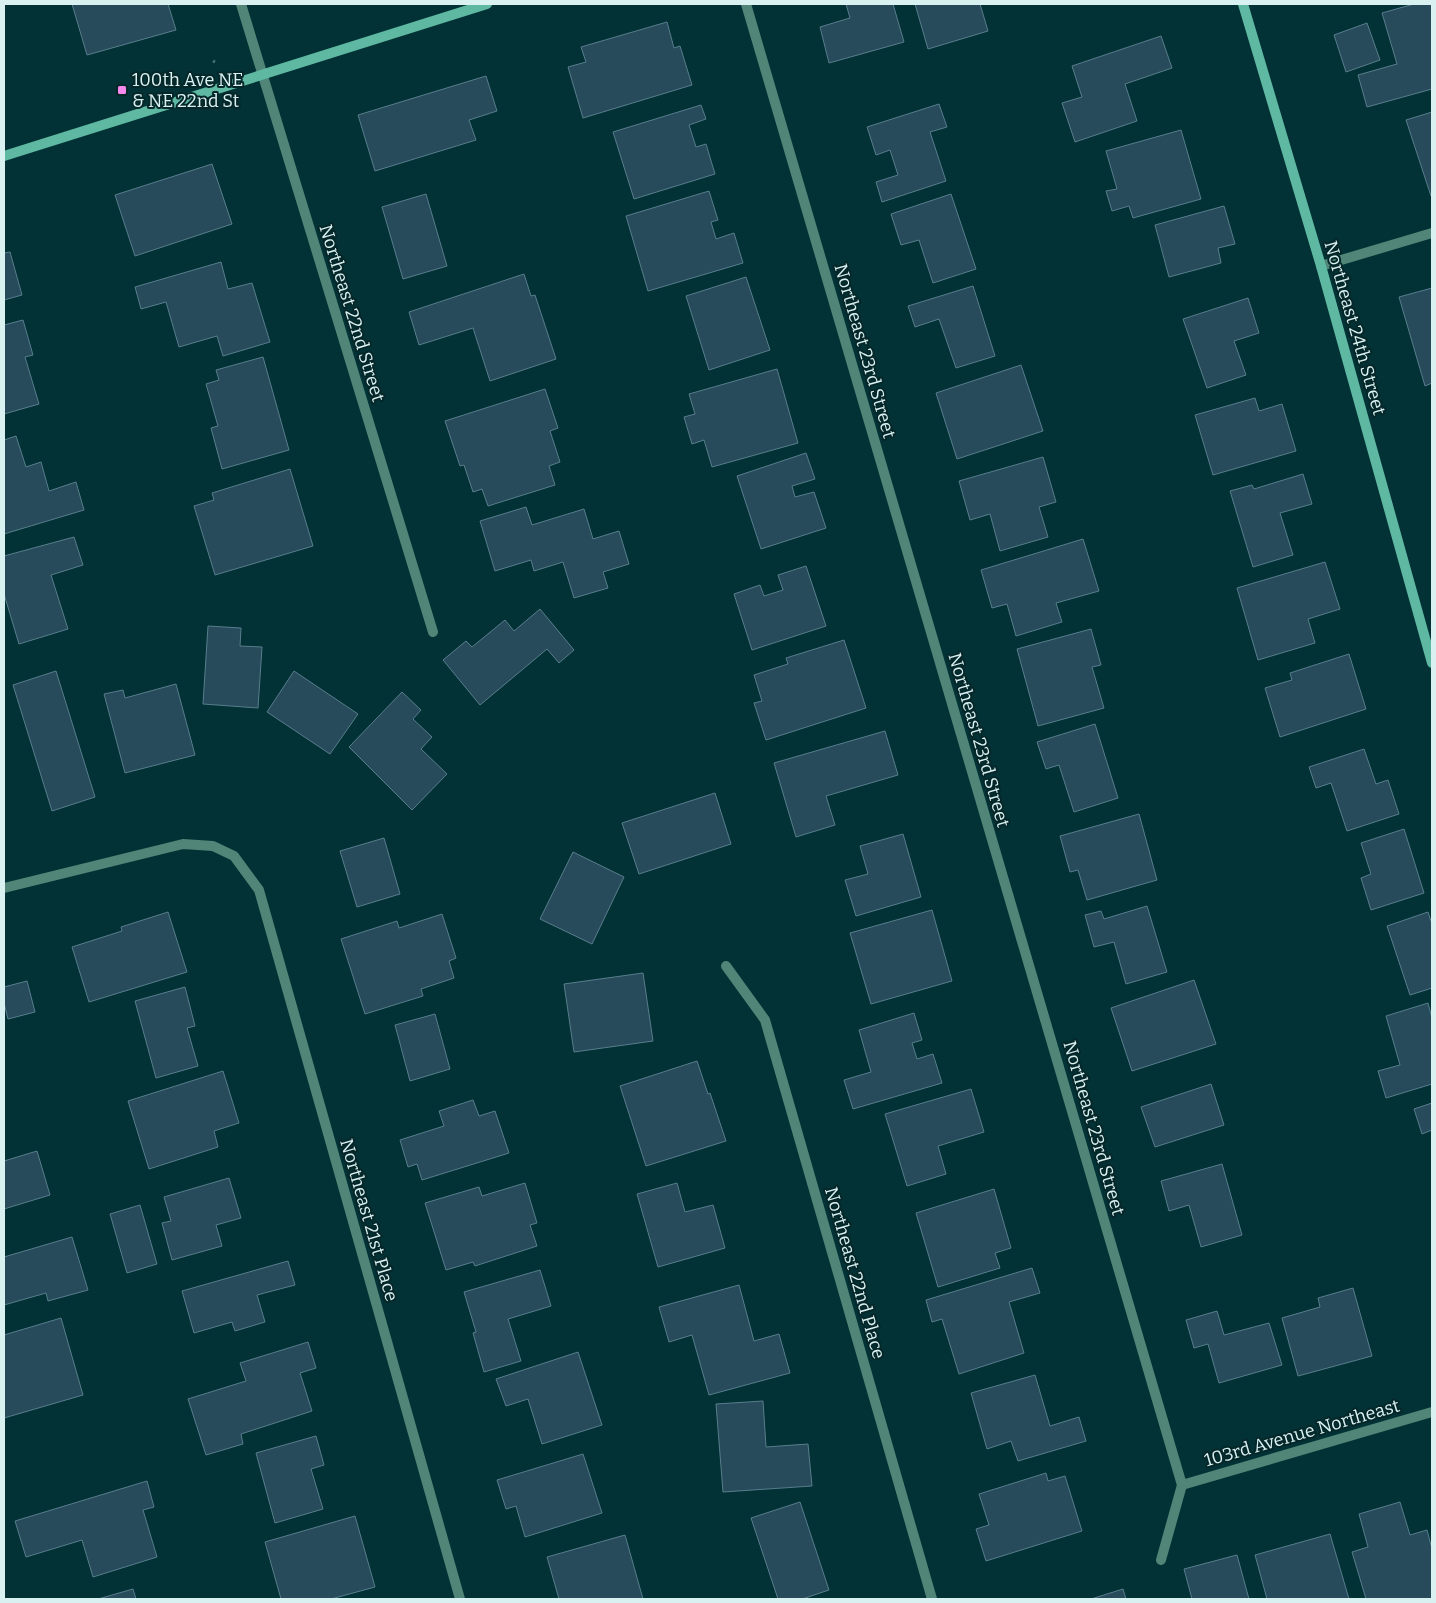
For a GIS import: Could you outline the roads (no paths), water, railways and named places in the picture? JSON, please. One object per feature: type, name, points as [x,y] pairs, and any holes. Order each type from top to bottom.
[{"type":"main road","points":[[4,156],[488,4]]},
{"type":"main road","name":"Northeast 24th Street","points":[[1243,4],[1321,266],[1432,663]]},
{"type":"street","name":"Northeast 22nd Street","points":[[241,4],[433,632]]},
{"type":"street","name":"Northeast 23rd Street","points":[[746,4],[1182,1485]]},
{"type":"street","points":[[1321,266],[1432,233]]},
{"type":"street","name":"Northeast 21st Place","points":[[4,888],[183,844],[213,846],[234,856],[259,890],[460,1599]]},
{"type":"street","name":"Northeast 22nd Place","points":[[726,966],[765,1020],[932,1599]]},
{"type":"street","name":"103rd Avenue Northeast","points":[[1182,1485],[1432,1412]]},
{"type":"street","points":[[1161,1560],[1182,1485]]},
{"type":"place","name":"100th Ave NE & NE 22nd St","points":[[122,90]]}]
